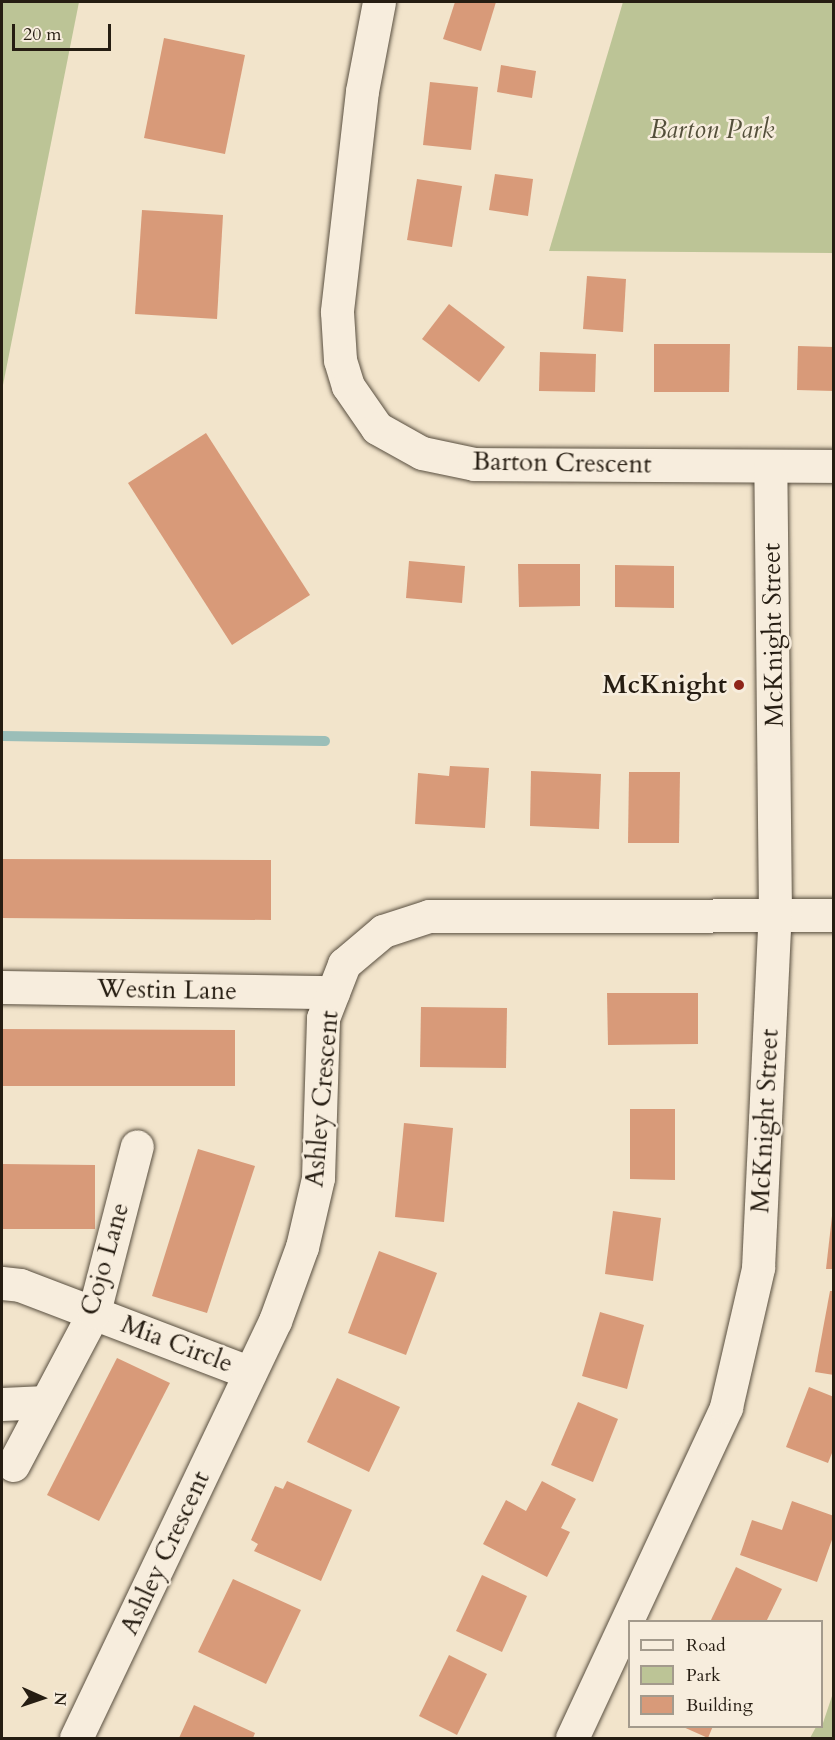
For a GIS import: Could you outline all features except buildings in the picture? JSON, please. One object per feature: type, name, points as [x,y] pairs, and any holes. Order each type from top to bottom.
[{"type":"street","name":"Barton Crescent","points":[[379,2],[362,91],[337,312],[340,360],[348,386],[377,428],[422,453],[474,464],[834,466]]},
{"type":"street","name":"McKnight Street","points":[[572,1738],[729,1397],[758,1268],[775,914],[770,466]]},
{"type":"street","name":"Ashley Crescent","points":[[76,1738],[250,1373],[302,1247],[318,1178],[323,1018],[344,964],[383,931],[429,916],[834,915]]},
{"type":"street","name":"Westin Lane","points":[[2,987],[333,992]]},
{"type":"street","name":"Cojo Lane","points":[[13,1465],[94,1312],[137,1146]]},
{"type":"street","name":"Mia Circle","points":[[2,1283],[20,1285],[250,1373]]},
{"type":"street","points":[[2,1404],[46,1402]]},
{"type":"green space","points":[[2,2],[79,2],[2,390]]},
{"type":"green space","name":"Barton Park","points":[[623,2],[833,2],[833,253],[549,251]]},
{"type":"green space","points":[[833,1693],[833,1738],[810,1738],[815,1728],[823,1728]]},
{"type":"waterway","points":[[2,736],[325,741]]},
{"type":"place","name":"McKnight","points":[[739,685]]}]
